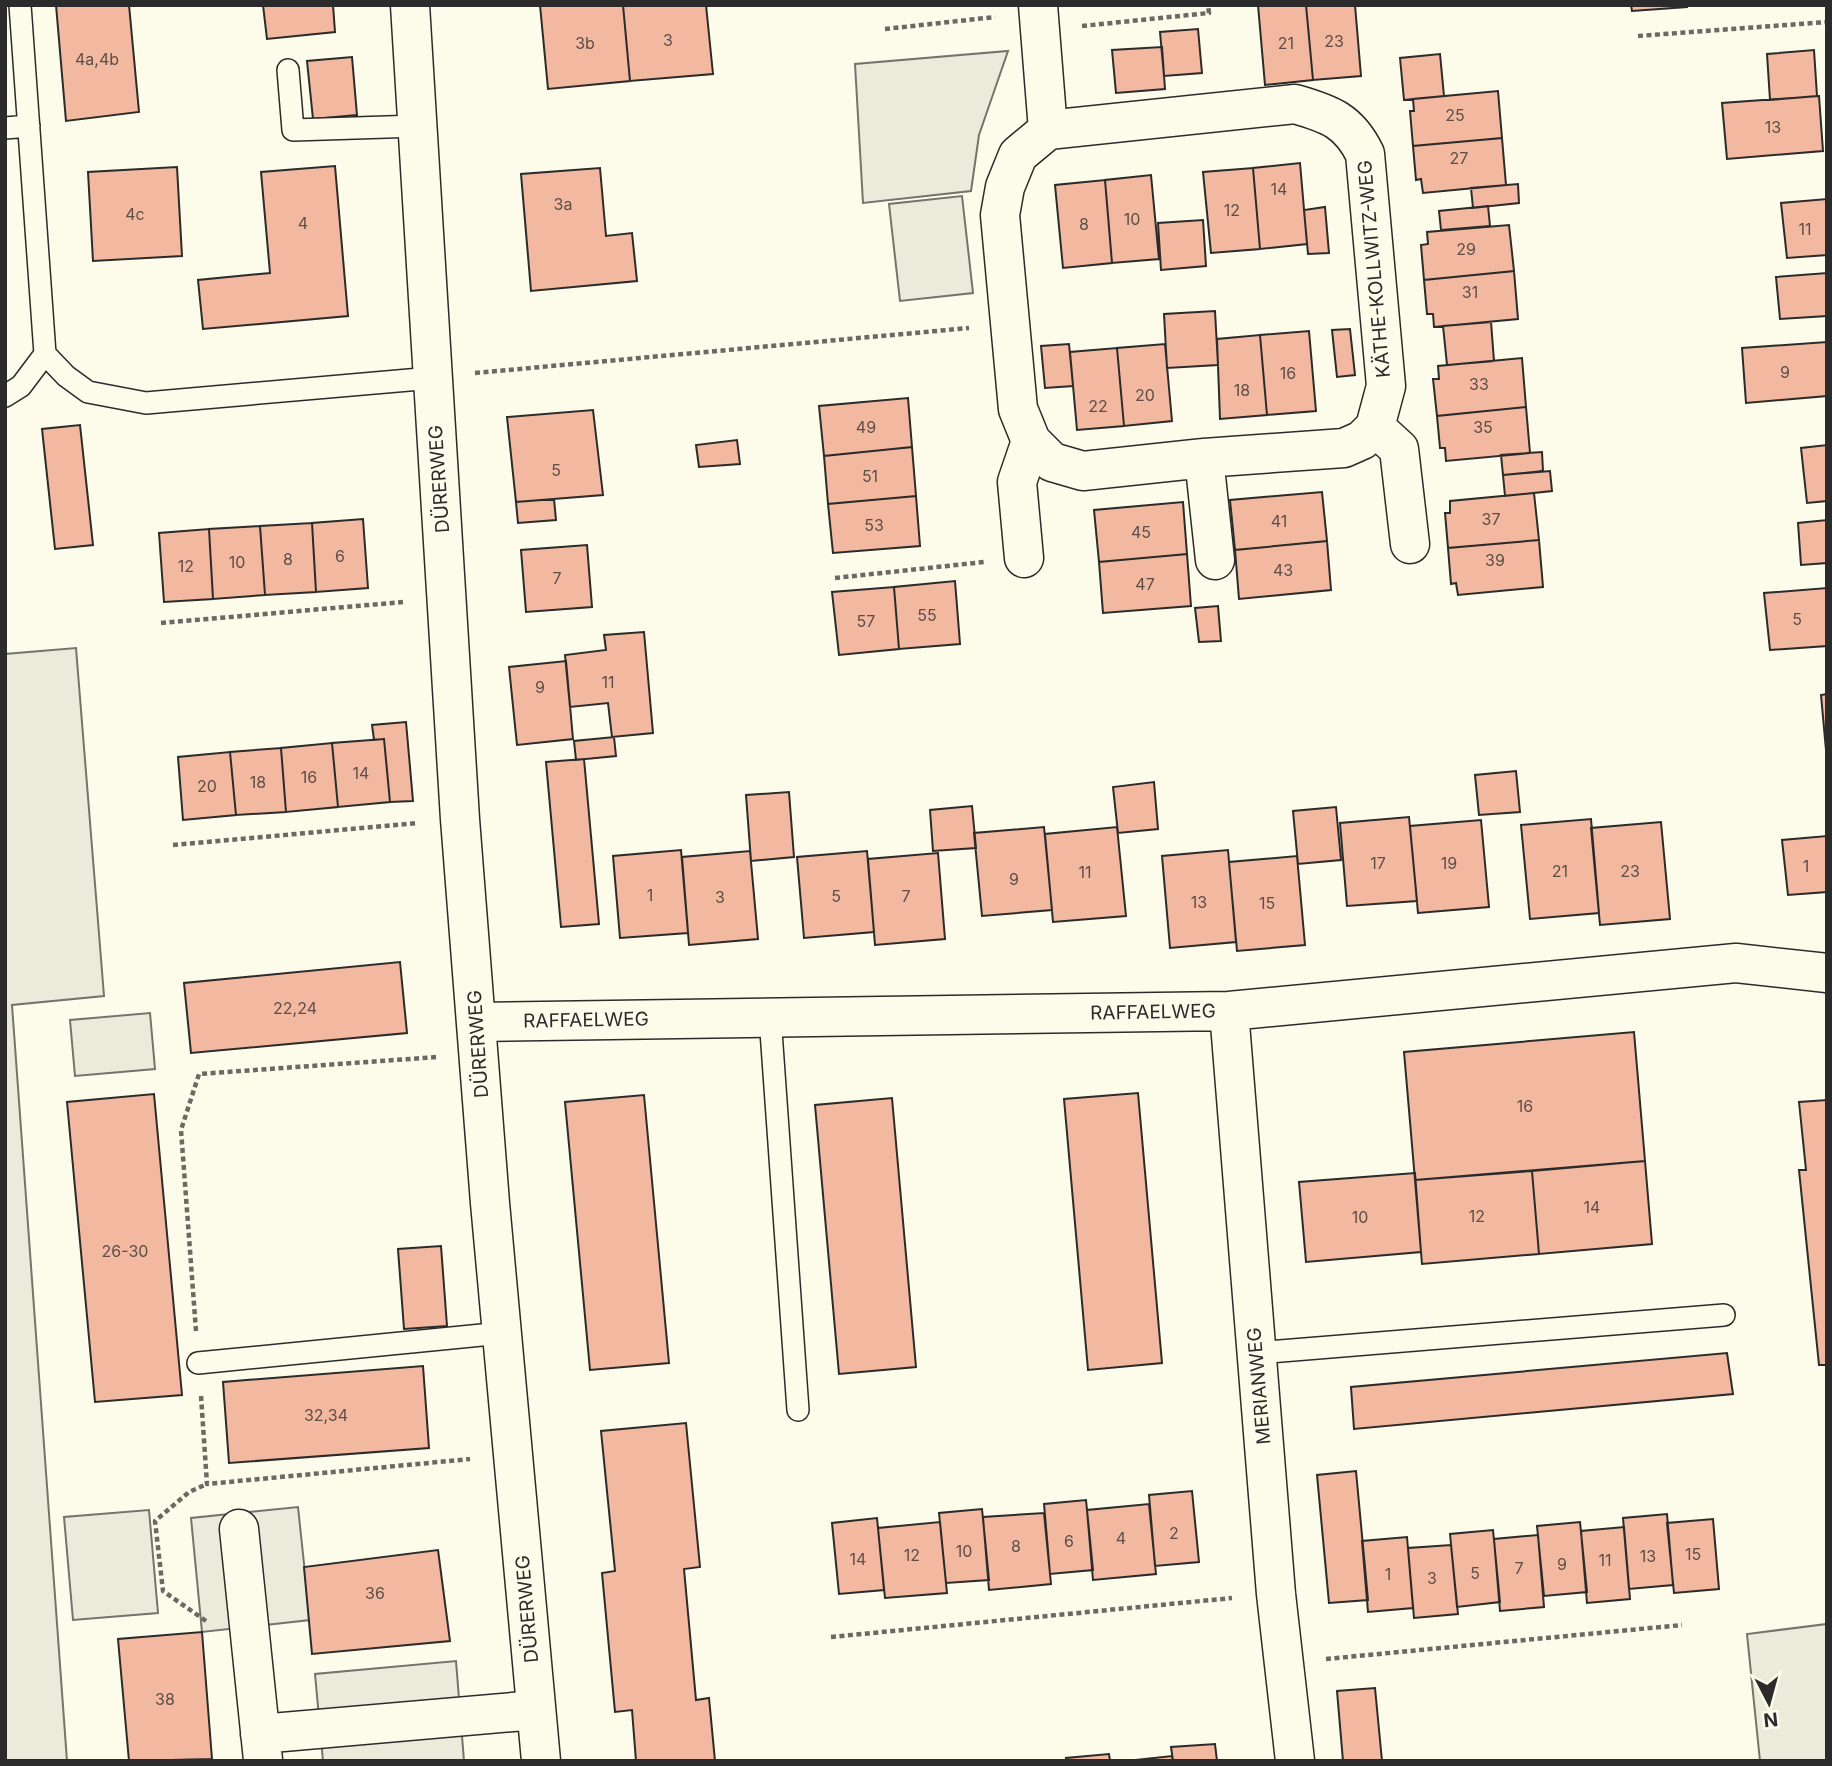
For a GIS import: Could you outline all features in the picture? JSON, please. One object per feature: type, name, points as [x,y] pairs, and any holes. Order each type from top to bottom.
[{"type":"street","name":"DÜRERWEG","points":[[410,5],[460,819],[502,1334],[541,1761]]},
{"type":"street","points":[[1039,16],[1048,130],[1018,155],[1004,187],[1000,215],[1018,409],[1031,441],[1052,462],[1083,471],[1205,458],[1344,448],[1362,440],[1374,427],[1399,449],[1410,544]]},
{"type":"street","name":"KÄTHE-KOLLWITZ-WEG","points":[[1048,130],[1296,104],[1322,111],[1342,123],[1355,135],[1365,154],[1386,386],[1374,427]]},
{"type":"street","points":[[1024,558],[1017,482],[1031,441]]},
{"type":"street","points":[[1205,458],[1215,560]]},
{"type":"street","name":"RAFFAELWEG","points":[[476,1021],[1229,1011],[1736,963],[1827,973]]},
{"type":"street","name":"MERIANWEG","points":[[1229,1011],[1276,1594],[1295,1761]]},
{"type":"street","points":[[239,1529],[262,1747],[536,1710]]},
{"type":"lane","points":[[20,5],[45,354],[66,376],[88,392],[146,403],[432,378]]},
{"type":"lane","points":[[288,71],[293,130],[418,126]]},
{"type":"lane","points":[[5,128],[29,126]]},
{"type":"lane","points":[[5,396],[21,386],[45,354]]},
{"type":"lane","points":[[770,1017],[798,1410]]},
{"type":"lane","points":[[1256,1353],[1724,1315]]},
{"type":"lane","points":[[198,1363],[502,1334]]},
{"type":"path","points":[[885,29],[1039,16],[1209,13],[1208,5]]},
{"type":"path","points":[[1638,36],[1827,22]]},
{"type":"path","points":[[432,378],[1011,324]]},
{"type":"path","points":[[835,578],[1024,558]]},
{"type":"path","points":[[161,623],[411,601]]},
{"type":"path","points":[[173,845],[425,822]]},
{"type":"path","points":[[207,1484],[181,1130],[199,1074],[445,1057]]},
{"type":"path","points":[[250,1627],[220,1630],[163,1591],[155,1521],[188,1493],[207,1484],[476,1458]]},
{"type":"path","points":[[831,1637],[1232,1598]]},
{"type":"path","points":[[1318,1659],[1682,1625]]},
{"type":"shaded area","points":[[1008,51],[979,135],[971,191],[863,203],[855,64]]},
{"type":"shaded area","points":[[962,196],[973,293],[900,301],[889,204]]},
{"type":"shaded area","points":[[76,648],[104,996],[12,1005],[67,1761],[5,1761],[5,654]]},
{"type":"shaded area","points":[[150,1013],[155,1069],[75,1076],[70,1020]]},
{"type":"shaded area","points":[[298,1507],[310,1620],[202,1632],[191,1518]]},
{"type":"shaded area","points":[[149,1510],[158,1613],[73,1620],[64,1517]]},
{"type":"shaded area","points":[[1827,1624],[1827,1761],[1760,1761],[1747,1634]]},
{"type":"shaded area","points":[[456,1661],[464,1761],[323,1761],[315,1674]]},
{"type":"building","points":[[56,5],[129,5],[139,112],[66,121]]},
{"type":"building","points":[[263,5],[333,5],[335,32],[267,39]]},
{"type":"building","points":[[540,5],[623,5],[630,81],[548,89]]},
{"type":"building","points":[[623,5],[706,5],[713,74],[630,81]]},
{"type":"building","points":[[1258,5],[1306,5],[1313,80],[1265,85]]},
{"type":"building","points":[[1306,5],[1355,5],[1361,76],[1313,80]]},
{"type":"building","points":[[1631,5],[1687,5],[1687,7],[1632,11]]},
{"type":"building","points":[[1198,29],[1202,73],[1164,76],[1160,32]]},
{"type":"building","points":[[1162,47],[1165,89],[1116,93],[1112,50]]},
{"type":"building","points":[[1814,50],[1817,96],[1770,100],[1767,54]]},
{"type":"building","points":[[1440,54],[1444,96],[1404,100],[1400,58]]},
{"type":"building","points":[[352,57],[357,115],[313,119],[307,61]]},
{"type":"building","points":[[1498,91],[1502,138],[1413,146],[1410,111],[1414,111],[1413,99]]},
{"type":"building","points":[[1819,96],[1823,151],[1727,159],[1722,103]]},
{"type":"building","points":[[1502,138],[1506,185],[1423,193],[1421,179],[1416,180],[1413,146]]},
{"type":"building","points":[[1300,163],[1307,244],[1260,249],[1253,168]]},
{"type":"building","points":[[335,166],[348,316],[203,329],[198,280],[270,273],[261,172]]},
{"type":"building","points":[[177,167],[182,256],[93,261],[88,172]]},
{"type":"building","points":[[600,168],[606,236],[632,233],[637,281],[531,291],[521,174]]},
{"type":"building","points":[[1253,168],[1260,249],[1211,253],[1203,172]]},
{"type":"building","points":[[1151,175],[1159,259],[1112,263],[1105,180]]},
{"type":"building","points":[[1105,180],[1112,263],[1063,268],[1055,185]]},
{"type":"building","points":[[1518,184],[1519,203],[1473,208],[1471,188]]},
{"type":"building","points":[[1827,199],[1827,255],[1787,258],[1781,203]]},
{"type":"building","points":[[1488,206],[1490,226],[1441,230],[1439,211]]},
{"type":"building","points":[[1325,207],[1329,253],[1308,254],[1304,210]]},
{"type":"building","points":[[1203,220],[1206,266],[1161,270],[1158,223]]},
{"type":"building","points":[[1509,225],[1514,271],[1424,280],[1421,245],[1428,244],[1427,232]]},
{"type":"building","points":[[1514,271],[1518,319],[1434,327],[1433,314],[1427,314],[1424,280]]},
{"type":"building","points":[[1827,273],[1827,316],[1780,319],[1776,277]]},
{"type":"building","points":[[1215,311],[1218,365],[1167,368],[1164,314]]},
{"type":"building","points":[[1491,322],[1494,361],[1447,365],[1443,326]]},
{"type":"building","points":[[1350,329],[1355,375],[1337,377],[1332,330]]},
{"type":"building","points":[[1309,331],[1316,411],[1267,415],[1260,335]]},
{"type":"building","points":[[1260,335],[1267,415],[1220,419],[1217,339]]},
{"type":"building","points":[[1827,342],[1827,396],[1746,403],[1742,348]]},
{"type":"building","points":[[1069,344],[1073,386],[1045,388],[1041,346]]},
{"type":"building","points":[[1165,344],[1172,421],[1124,426],[1117,348]]},
{"type":"building","points":[[1117,348],[1124,426],[1077,430],[1070,352]]},
{"type":"building","points":[[1522,358],[1526,407],[1437,416],[1433,379],[1439,379],[1438,366]]},
{"type":"building","points":[[908,398],[912,447],[824,456],[819,406]]},
{"type":"building","points":[[1526,407],[1530,453],[1446,461],[1445,448],[1440,448],[1437,416]]},
{"type":"building","points":[[593,410],[603,495],[516,502],[507,417]]},
{"type":"building","points":[[80,425],[93,545],[55,549],[42,429]]},
{"type":"building","points":[[737,440],[740,464],[699,467],[696,445]]},
{"type":"building","points":[[1827,445],[1827,501],[1807,503],[1801,448]]},
{"type":"building","points":[[912,447],[916,496],[828,504],[824,456]]},
{"type":"building","points":[[1542,452],[1543,471],[1503,475],[1501,455]]},
{"type":"building","points":[[1550,471],[1552,491],[1505,496],[1503,475]]},
{"type":"building","points":[[1322,492],[1327,541],[1235,550],[1230,500]]},
{"type":"building","points":[[1534,493],[1539,540],[1448,548],[1445,513],[1450,513],[1450,501]]},
{"type":"building","points":[[916,496],[920,546],[833,553],[828,504]]},
{"type":"building","points":[[554,499],[556,520],[518,523],[516,502]]},
{"type":"building","points":[[1183,502],[1187,554],[1099,562],[1094,510]]},
{"type":"building","points":[[363,519],[368,588],[316,592],[312,523]]},
{"type":"building","points":[[1827,520],[1827,563],[1801,565],[1798,523]]},
{"type":"building","points":[[312,523],[316,592],[265,595],[260,526]]},
{"type":"building","points":[[260,526],[265,595],[213,599],[209,529]]},
{"type":"building","points":[[209,529],[213,599],[164,602],[159,533]]},
{"type":"building","points":[[1539,540],[1543,587],[1458,595],[1456,583],[1451,584],[1448,548]]},
{"type":"building","points":[[1327,541],[1331,590],[1239,599],[1235,550]]},
{"type":"building","points":[[587,545],[592,607],[526,612],[521,550]]},
{"type":"building","points":[[1187,554],[1191,606],[1103,613],[1099,562]]},
{"type":"building","points":[[955,581],[960,644],[899,649],[894,587]]},
{"type":"building","points":[[894,587],[899,649],[839,655],[832,592]]},
{"type":"building","points":[[1827,588],[1827,646],[1770,650],[1764,593]]},
{"type":"building","points":[[1218,606],[1221,641],[1199,642],[1195,608]]},
{"type":"building","points":[[644,632],[653,733],[612,737],[608,703],[570,707],[565,655],[606,650],[604,635]]},
{"type":"building","points":[[566,661],[573,739],[517,745],[509,667]]},
{"type":"building","points":[[1827,694],[1827,750],[1826,750],[1821,695]]},
{"type":"building","points":[[406,722],[413,801],[390,802],[384,739],[374,740],[372,725]]},
{"type":"building","points":[[614,737],[616,756],[576,760],[574,741]]},
{"type":"building","points":[[384,739],[390,802],[338,807],[332,743]]},
{"type":"building","points":[[332,743],[338,807],[286,812],[281,748]]},
{"type":"building","points":[[281,748],[286,812],[236,815],[230,752]]},
{"type":"building","points":[[230,752],[236,815],[183,820],[178,757]]},
{"type":"building","points":[[584,759],[599,924],[561,927],[546,762]]},
{"type":"building","points":[[1516,771],[1520,812],[1479,815],[1475,775]]},
{"type":"building","points":[[1154,782],[1158,829],[1118,833],[1113,787]]},
{"type":"building","points":[[789,792],[794,857],[751,861],[746,795]]},
{"type":"building","points":[[972,806],[976,848],[933,851],[930,810]]},
{"type":"building","points":[[1336,807],[1341,860],[1298,864],[1293,811]]},
{"type":"building","points":[[1409,817],[1417,901],[1347,906],[1340,823]]},
{"type":"building","points":[[1591,819],[1599,913],[1530,919],[1521,825]]},
{"type":"building","points":[[1481,820],[1489,907],[1418,913],[1410,826]]},
{"type":"building","points":[[1661,822],[1670,919],[1600,925],[1591,828]]},
{"type":"building","points":[[1044,827],[1052,910],[982,916],[974,833]]},
{"type":"building","points":[[1117,827],[1126,916],[1053,922],[1045,834]]},
{"type":"building","points":[[1827,836],[1827,892],[1788,895],[1782,840]]},
{"type":"building","points":[[681,850],[688,933],[620,938],[613,856]]},
{"type":"building","points":[[1228,850],[1236,942],[1170,948],[1162,856]]},
{"type":"building","points":[[750,851],[758,939],[689,945],[682,857]]},
{"type":"building","points":[[867,851],[874,932],[804,938],[797,857]]},
{"type":"building","points":[[938,853],[945,939],[875,945],[868,859]]},
{"type":"building","points":[[1297,856],[1305,945],[1237,951],[1229,862]]},
{"type":"building","points":[[400,962],[407,1033],[191,1053],[184,983]]},
{"type":"building","points":[[1634,1032],[1645,1161],[1415,1180],[1404,1052]]},
{"type":"building","points":[[1138,1093],[1162,1363],[1088,1370],[1064,1099]]},
{"type":"building","points":[[154,1094],[182,1395],[95,1402],[67,1102]]},
{"type":"building","points":[[644,1095],[669,1363],[590,1370],[565,1102]]},
{"type":"building","points":[[892,1098],[916,1367],[839,1374],[815,1105]]},
{"type":"building","points":[[1827,1100],[1827,1365],[1819,1365],[1799,1170],[1806,1170],[1799,1102]]},
{"type":"building","points":[[1645,1161],[1652,1244],[1539,1254],[1532,1171]]},
{"type":"building","points":[[1532,1171],[1539,1254],[1422,1264],[1415,1180]]},
{"type":"building","points":[[1415,1173],[1421,1252],[1306,1262],[1299,1182]]},
{"type":"building","points":[[441,1246],[447,1326],[404,1329],[398,1249]]},
{"type":"building","points":[[1727,1353],[1733,1394],[1354,1429],[1351,1387]]},
{"type":"building","points":[[423,1366],[429,1448],[229,1463],[223,1382]]},
{"type":"building","points":[[686,1423],[700,1567],[684,1569],[696,1700],[709,1698],[715,1761],[636,1761],[632,1710],[615,1712],[602,1573],[615,1571],[601,1431]]},
{"type":"building","points":[[1356,1471],[1368,1600],[1329,1603],[1317,1475]]},
{"type":"building","points":[[1192,1491],[1199,1562],[1155,1566],[1149,1495]]},
{"type":"building","points":[[1086,1500],[1093,1570],[1050,1574],[1044,1504]]},
{"type":"building","points":[[1149,1504],[1156,1574],[1093,1580],[1087,1510]]},
{"type":"building","points":[[982,1509],[989,1580],[946,1583],[939,1513]]},
{"type":"building","points":[[1044,1513],[1051,1584],[989,1590],[983,1517]]},
{"type":"building","points":[[1667,1514],[1673,1585],[1629,1589],[1623,1518]]},
{"type":"building","points":[[877,1518],[884,1590],[839,1594],[832,1523]]},
{"type":"building","points":[[1713,1519],[1719,1589],[1674,1593],[1667,1523]]},
{"type":"building","points":[[940,1522],[947,1593],[885,1598],[878,1528]]},
{"type":"building","points":[[1580,1522],[1587,1592],[1544,1596],[1537,1526]]},
{"type":"building","points":[[1624,1527],[1630,1599],[1587,1603],[1581,1531]]},
{"type":"building","points":[[1493,1530],[1500,1602],[1457,1607],[1450,1534]]},
{"type":"building","points":[[1538,1535],[1544,1607],[1500,1611],[1494,1539]]},
{"type":"building","points":[[1407,1537],[1413,1608],[1368,1612],[1362,1541]]},
{"type":"building","points":[[1451,1545],[1458,1614],[1414,1618],[1408,1548]]},
{"type":"building","points":[[438,1550],[450,1641],[312,1654],[304,1567]]},
{"type":"building","points":[[202,1632],[212,1759],[129,1761],[118,1639]]},
{"type":"building","points":[[1375,1688],[1382,1761],[1343,1761],[1337,1691]]},
{"type":"building","points":[[1215,1744],[1217,1761],[1173,1761],[1171,1747]]},
{"type":"building","points":[[1109,1754],[1110,1761],[1067,1761],[1066,1758]]},
{"type":"building","points":[[1172,1756],[1173,1761],[1126,1761]]}]
